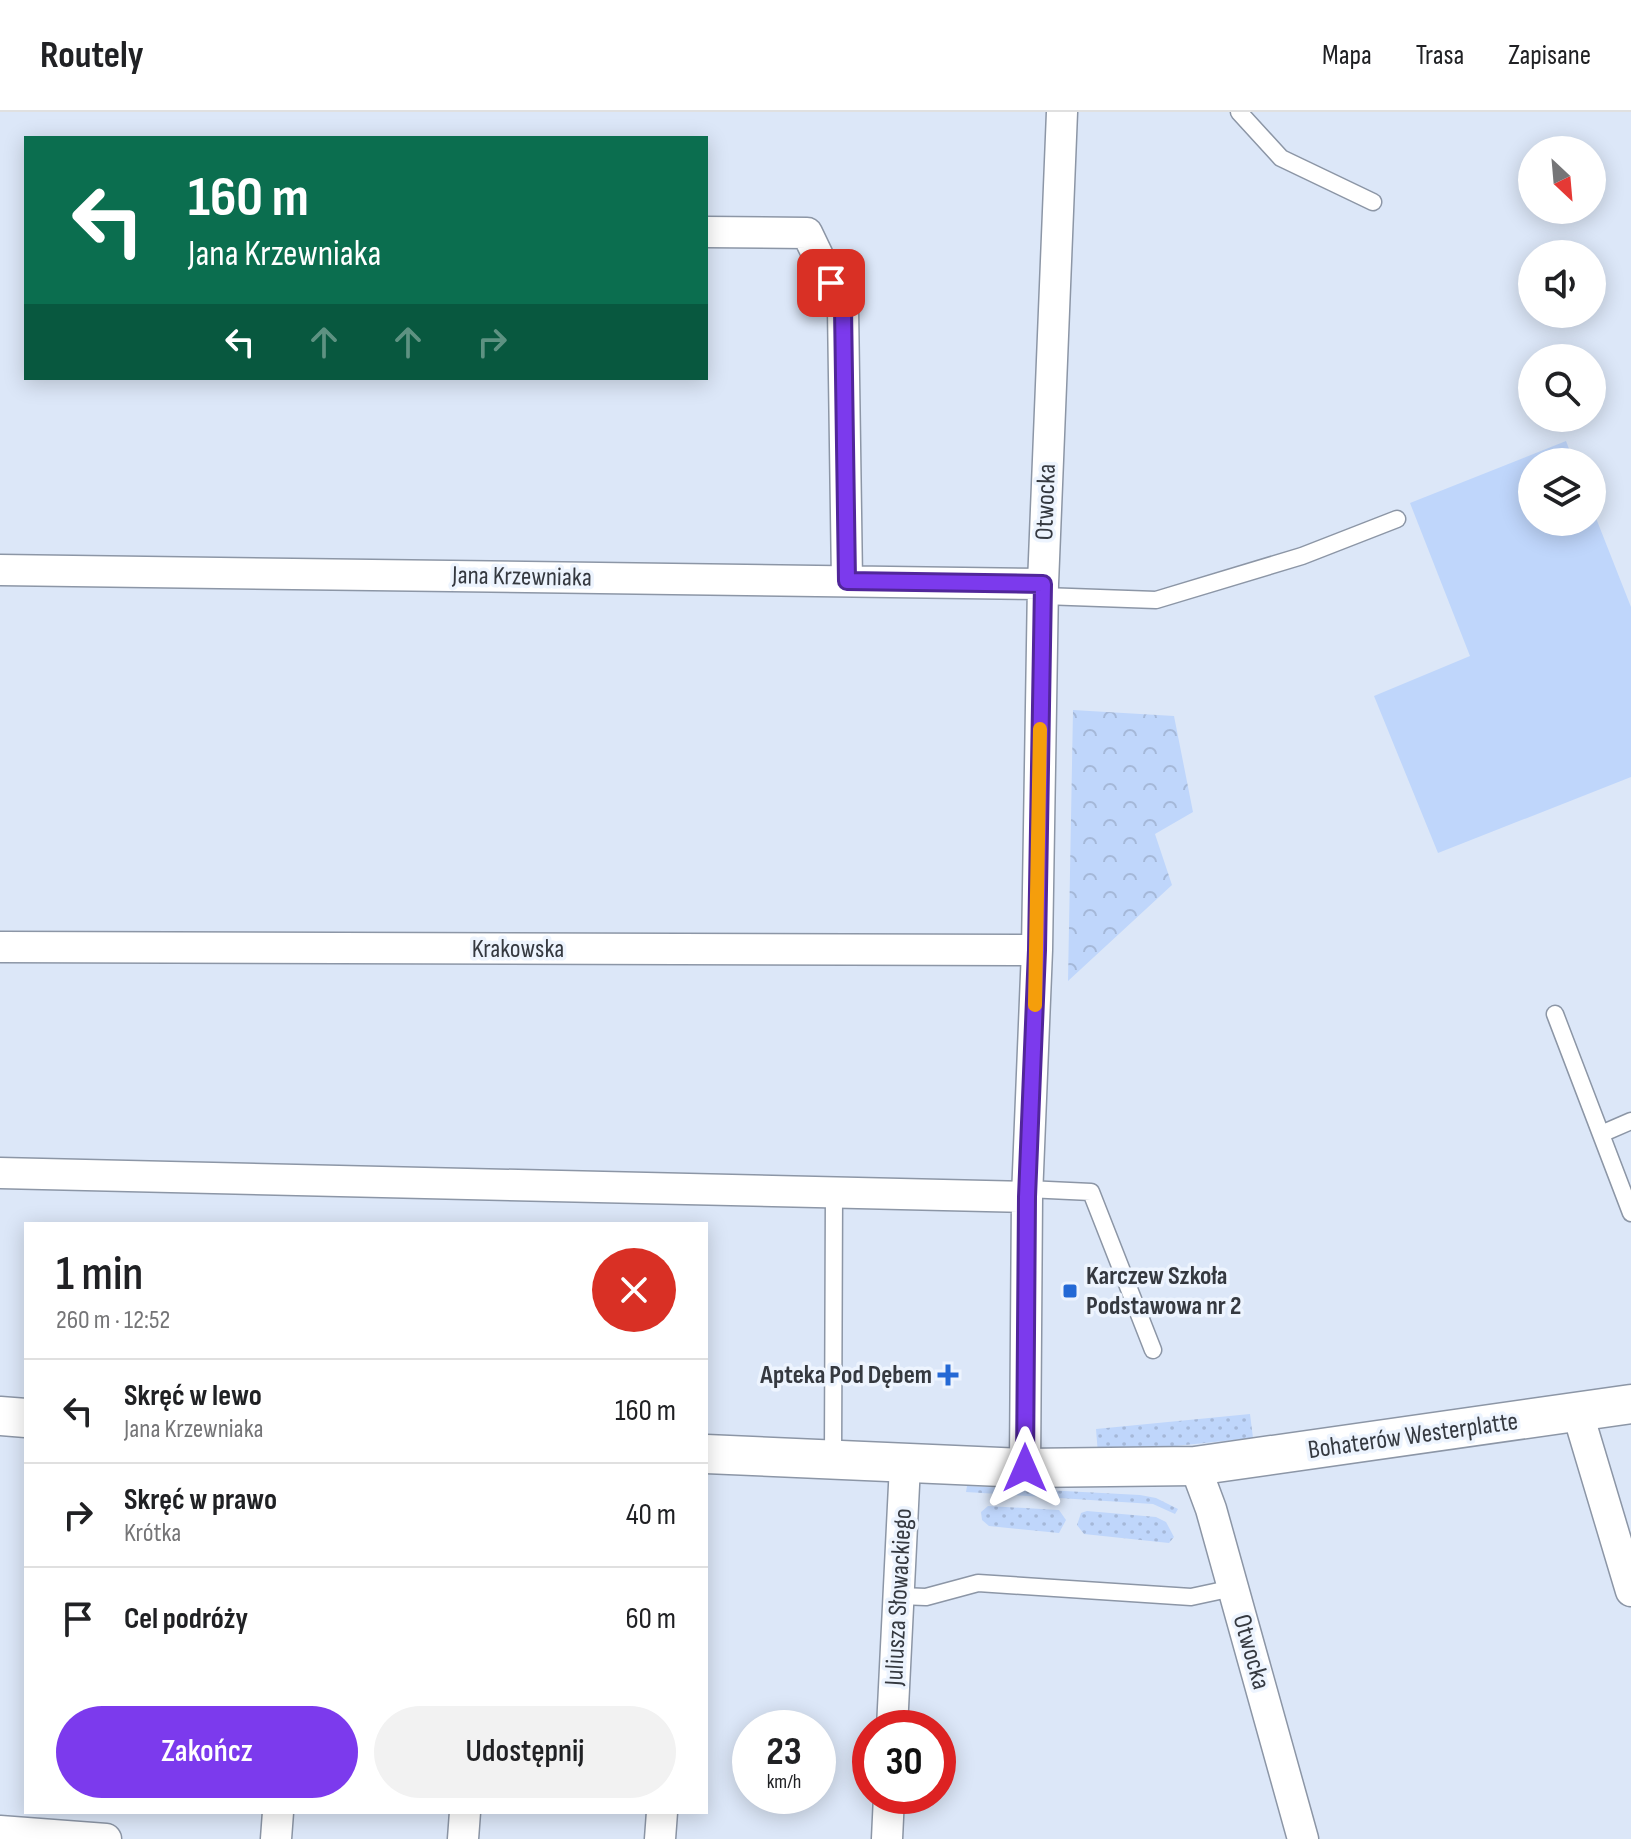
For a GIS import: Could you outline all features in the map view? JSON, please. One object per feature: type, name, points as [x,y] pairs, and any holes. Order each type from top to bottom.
[{"type":"street","name":"Otwocka","points":[[1025,1468],[1027,1193],[1037,950],[1043,590],[1062,112]]},
{"type":"street","points":[[708,232],[807,233],[843,308],[847,581]]},
{"type":"street","name":"Jana Krzewniaka","points":[[0,570],[847,581],[1043,590]]},
{"type":"street","name":"Krakowska","points":[[0,947],[1037,950]]},
{"type":"street","points":[[0,1173],[834,1193],[1027,1193]]},
{"type":"street","name":"Bohaterów Westerplatte","points":[[1025,1468],[1195,1466],[1578,1414],[1631,1404]]},
{"type":"street","points":[[1578,1414],[1631,1591]]},
{"type":"street","points":[[0,1416],[24,1418]]},
{"type":"street","points":[[708,1454],[1025,1468]]},
{"type":"street","name":"Juliusza Słowackiego","points":[[893,1710],[905,1465]]},
{"type":"street","name":"Otwocka","points":[[1195,1466],[1233,1588],[1303,1839]]},
{"type":"street","points":[[276,1839],[278,1814]]},
{"type":"street","points":[[463,1839],[465,1814]]},
{"type":"street","points":[[660,1839],[662,1814]]},
{"type":"street","points":[[887,1839],[888,1814]]},
{"type":"street","points":[[0,1831],[106,1839]]},
{"type":"lane","points":[[1239,112],[1281,158],[1373,202]]},
{"type":"lane","points":[[1043,590],[1156,600],[1302,556],[1397,519]]},
{"type":"lane","points":[[1555,1014],[1631,1213]]},
{"type":"lane","points":[[1601,1134],[1631,1121]]},
{"type":"lane","points":[[1027,1193],[1091,1192],[1153,1350]]},
{"type":"lane","points":[[833,1461],[834,1193]]},
{"type":"lane","points":[[899,1596],[926,1597],[978,1583],[1191,1597],[1233,1588]]},
{"type":"green space","points":[[1566,441],[1569,448],[1548,448]]},
{"type":"green space","points":[[1518,460],[1518,536],[1603,536],[1631,607],[1631,777],[1438,853],[1374,696],[1470,656],[1410,503]]},
{"type":"green space","points":[[1073,710],[1174,716],[1193,812],[1155,834],[1172,885],[1068,981]]},
{"type":"green space","points":[[1250,1414],[1253,1438],[1098,1454],[1096,1429]]},
{"type":"green space","points":[[967,1486],[1140,1495],[1156,1498],[1178,1509],[1175,1514],[1153,1504],[966,1492]]},
{"type":"green space","points":[[988,1506],[1059,1510],[1066,1520],[1059,1533],[989,1526],[982,1520],[981,1512]]},
{"type":"green space","points":[[1081,1513],[1156,1517],[1166,1522],[1174,1537],[1169,1543],[1084,1534],[1077,1525]]},
{"type":"slow traffic","points":[[1035,1005],[1040,729]]},
{"type":"place","name":"Karczew Szkoła Podstawowa nr 2","points":[[1070,1291]]},
{"type":"place","name":"Apteka Pod Dębem","points":[[948,1375]]},
{"type":"route","points":[[831,283],[843,308],[847,581],[1043,584],[1037,950],[1027,1197],[1025,1468]]}]
